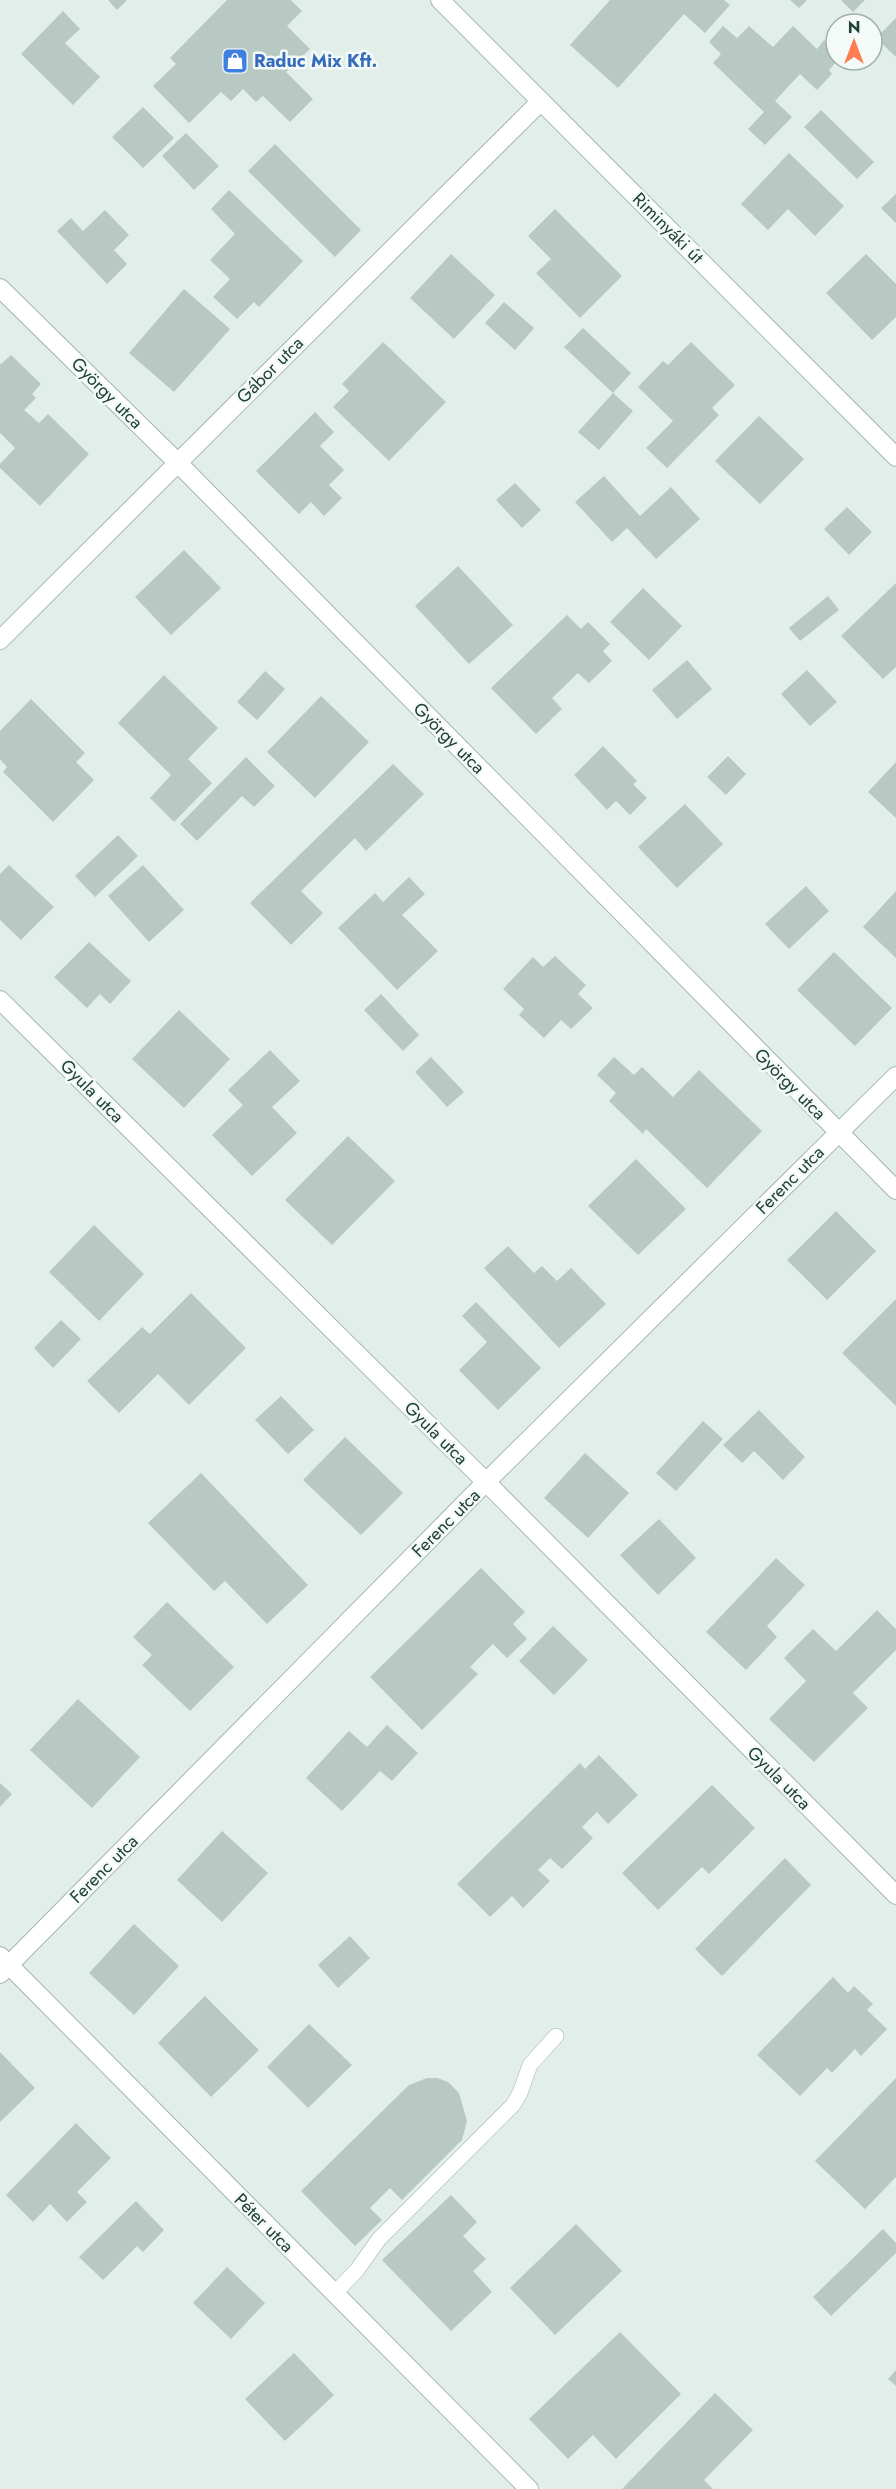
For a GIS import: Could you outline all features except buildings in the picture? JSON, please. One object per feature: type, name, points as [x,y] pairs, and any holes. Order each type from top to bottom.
[{"type":"street","name":"Riminyáki út","points":[[440,0],[896,457]]},
{"type":"street","name":"Gábor utca","points":[[0,640],[541,101]]},
{"type":"street","name":"György utca","points":[[0,288],[177,462],[896,1190]]},
{"type":"street","name":"Gyula utca","points":[[0,1000],[486,1482],[896,1895]]},
{"type":"street","name":"Ferenc utca","points":[[3,1965],[896,1076]]},
{"type":"street","name":"Péter utca","points":[[3,1965],[529,2489]]},
{"type":"lane","points":[[334,2293],[357,2270],[379,2240],[513,2105],[530,2065],[556,2036]]},
{"type":"place","name":"Raduc Mix Kft.","points":[[235,61]]}]
